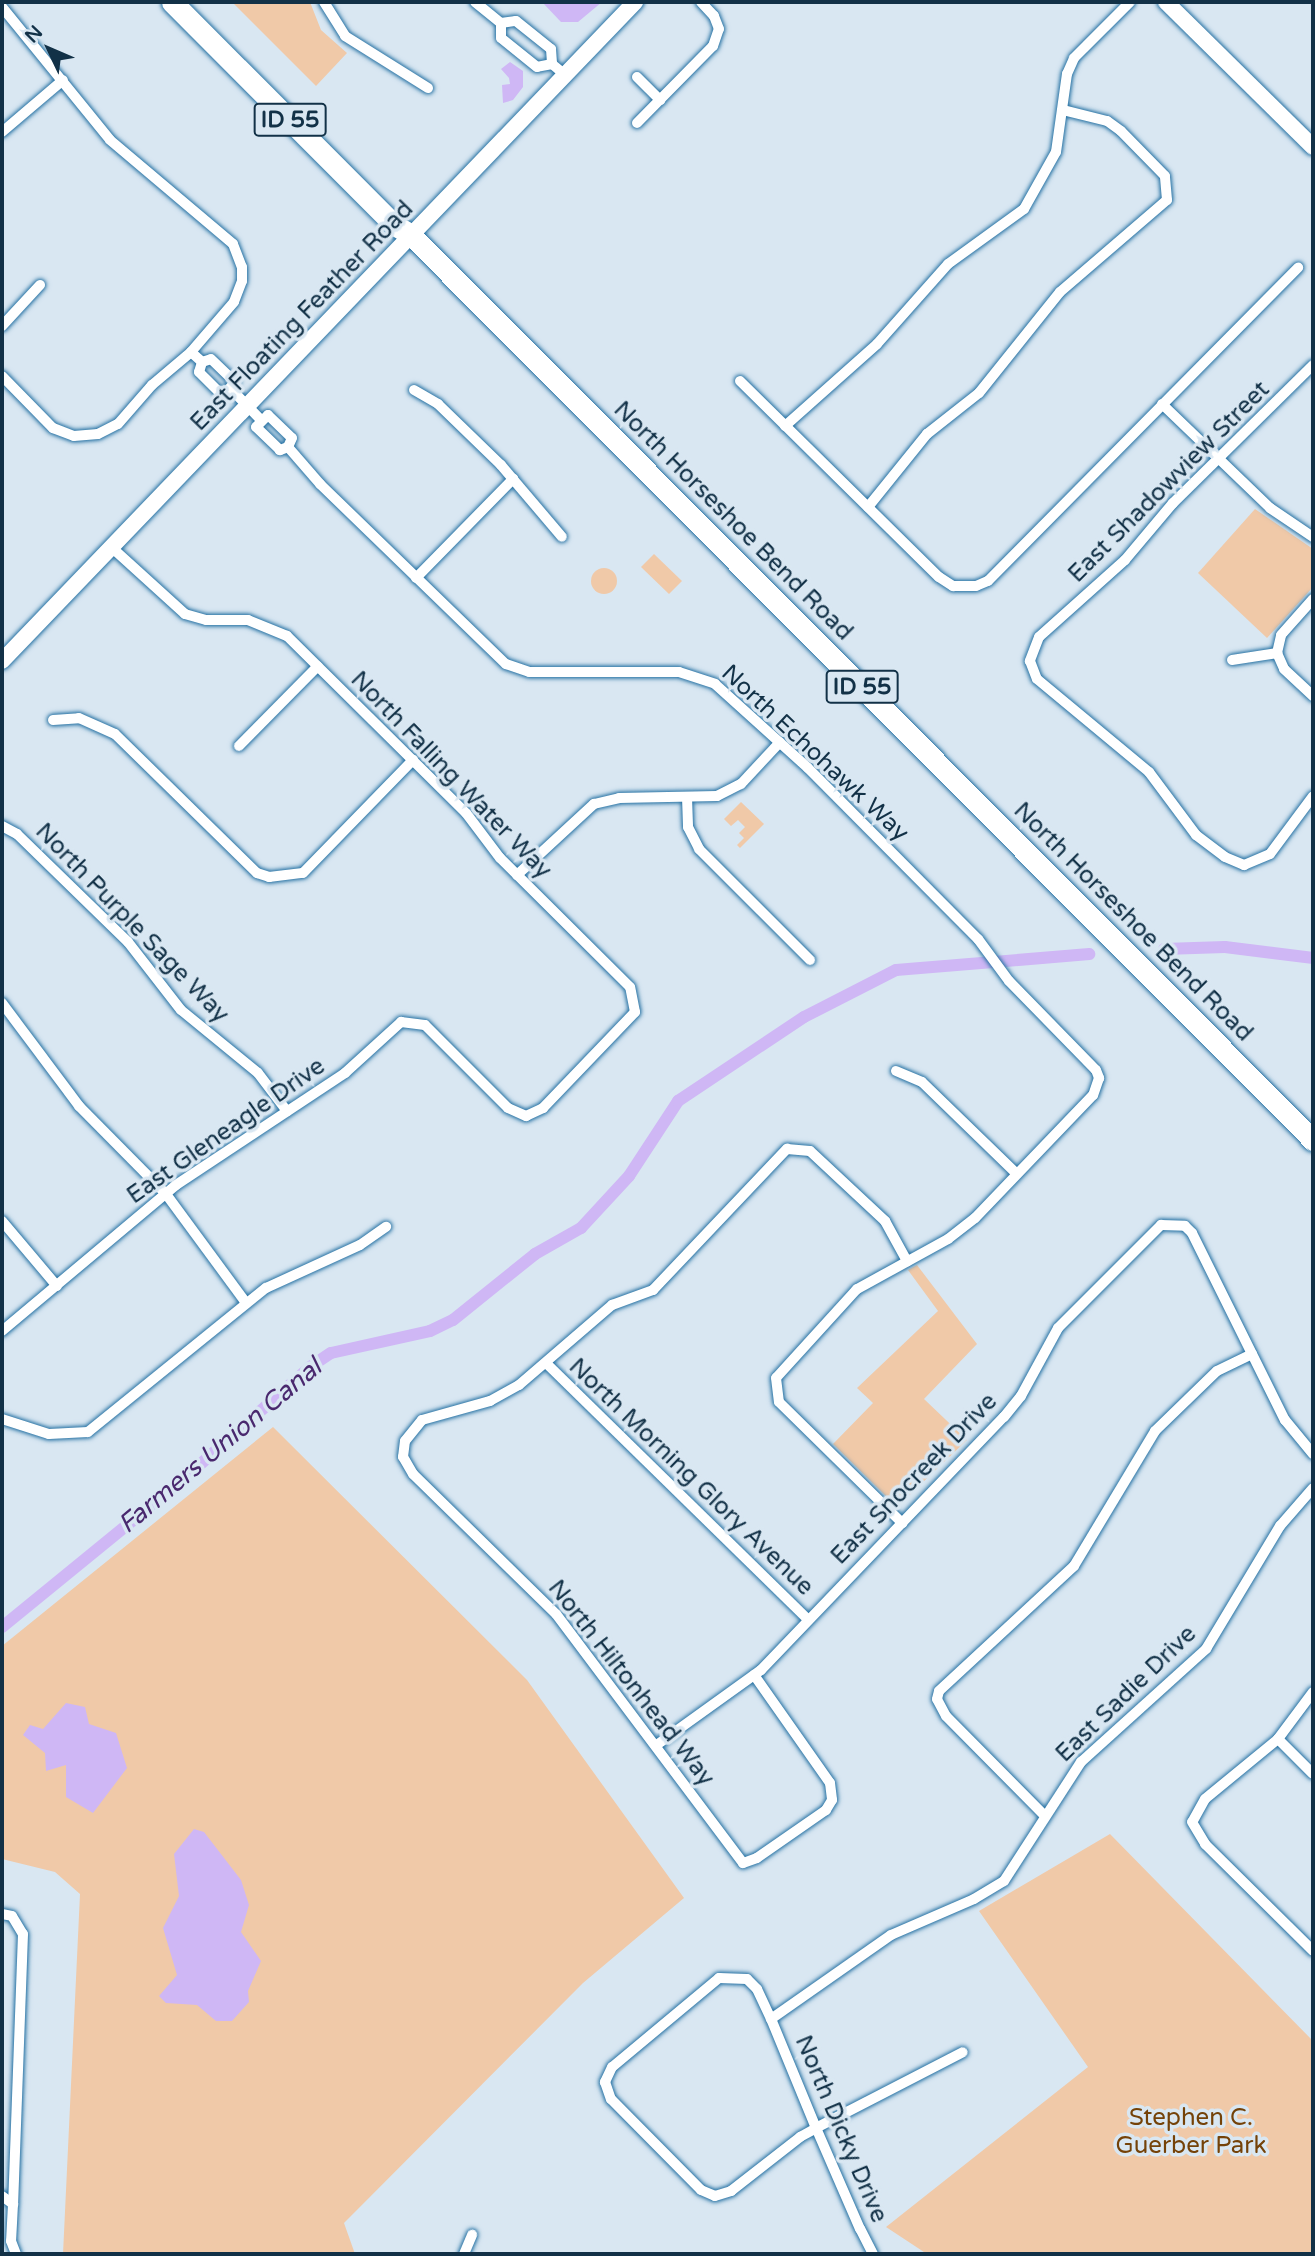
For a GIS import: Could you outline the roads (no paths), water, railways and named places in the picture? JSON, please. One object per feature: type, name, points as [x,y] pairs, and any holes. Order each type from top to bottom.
[{"type":"highway","name":"North Horseshoe Bend Road","points":[[172,2],[393,224],[411,235],[1313,1140]]},
{"type":"main road","name":"East Floating Feather Road","points":[[2,661],[411,235],[558,70],[635,2]]},
{"type":"main road","points":[[1166,2],[1313,147]]},
{"type":"street","points":[[324,2],[345,36],[428,88]]},
{"type":"street","points":[[475,2],[501,23],[516,21],[551,49],[558,70],[537,67],[501,38],[501,23]]},
{"type":"street","points":[[637,123],[713,46],[719,29],[714,16],[701,2]]},
{"type":"street","points":[[785,426],[877,344],[948,264],[1024,208],[1056,152],[1067,74],[1074,58],[1130,2]]},
{"type":"street","points":[[2,8],[128,159],[233,244],[239,255],[242,281],[234,302],[191,352],[152,385],[118,424],[97,434],[74,436],[53,429],[2,376]]},
{"type":"street","points":[[637,78],[660,100]]},
{"type":"street","points":[[2,132],[63,80]]},
{"type":"street","points":[[868,507],[927,433],[979,393],[1060,292],[1162,207],[1168,193],[1165,176],[1121,131],[1107,121],[1063,110]]},
{"type":"street","points":[[740,381],[939,577],[966,588],[988,581],[1298,268]]},
{"type":"street","points":[[2,326],[40,285]]},
{"type":"street","points":[[191,352],[202,362]]},
{"type":"street","points":[[211,359],[235,382],[232,390],[223,396],[199,372],[202,362],[211,359]]},
{"type":"street","name":"East Shadowview Street","points":[[1313,365],[1218,457],[1125,559],[1038,637],[1030,661],[1037,680],[1149,772],[1196,835],[1224,858],[1244,865],[1270,854],[1313,796]]},
{"type":"street","name":"North Echohawk Way","points":[[232,390],[260,419]]},
{"type":"street","points":[[414,390],[438,404],[513,479],[562,537]]},
{"type":"street","points":[[1163,404],[1270,508],[1313,537]]},
{"type":"street","name":"North Echohawk Way","points":[[268,415],[292,438],[288,447],[280,450],[256,427],[260,419],[268,415]]},
{"type":"street","name":"North Echohawk Way","points":[[288,447],[496,656],[517,669],[692,673],[715,684],[780,742],[991,956],[1000,970],[1091,1063],[1099,1078],[1093,1095],[1017,1174]]},
{"type":"street","points":[[416,578],[513,479]]},
{"type":"street","name":"North Falling Water Way","points":[[111,547],[185,614],[272,626],[318,666],[466,813],[517,876],[630,987],[636,1003],[630,1020],[543,1108],[526,1116],[508,1108],[425,1025],[409,1020]]},
{"type":"street","points":[[1313,599],[1281,635],[1277,653],[1284,669],[1313,696]]},
{"type":"street","points":[[1232,660],[1277,653]]},
{"type":"street","points":[[239,746],[318,666]]},
{"type":"street","points":[[53,720],[79,718],[106,728],[257,873],[280,879],[303,873],[413,760]]},
{"type":"street","points":[[517,876],[594,804],[619,798],[687,797],[730,792],[780,742]]},
{"type":"street","points":[[687,797],[688,827],[699,849],[810,960]]},
{"type":"street","name":"North Purple Sage Way","points":[[2,826],[17,834],[128,942],[181,1010],[258,1073],[287,1111]]},
{"type":"street","points":[[2,1003],[79,1106],[166,1194],[246,1303]]},
{"type":"street","name":"East Gleneagle Drive","points":[[2,1331],[166,1194],[345,1073],[394,1027],[409,1020]]},
{"type":"street","points":[[897,1071],[922,1082],[1017,1174],[960,1230],[857,1289],[780,1370],[775,1387],[779,1402],[902,1523]]},
{"type":"street","points":[[546,1363],[612,1305],[653,1290],[668,1278],[779,1154],[799,1147],[810,1151],[885,1221],[907,1261]]},
{"type":"street","points":[[2,1221],[57,1286]]},
{"type":"street","name":"East Snocreek Drive","points":[[658,1744],[754,1675],[1004,1417],[1058,1328],[1150,1232],[1173,1223],[1192,1233],[1252,1354]]},
{"type":"street","points":[[2,1419],[49,1434],[72,1436],[103,1424],[246,1303],[288,1275],[360,1245],[386,1227]]},
{"type":"street","points":[[1044,1815],[946,1716],[937,1699],[943,1684],[1074,1566],[1155,1431],[1217,1371],[1252,1354],[1285,1420],[1313,1454]]},
{"type":"street","name":"North Hiltonhead Way","points":[[546,1363],[490,1401],[422,1420],[405,1441],[403,1457],[413,1474],[556,1614],[658,1744],[743,1863],[816,1817],[832,1800],[830,1783],[754,1675]]},
{"type":"street","name":"North Morning Glory Avenue","points":[[546,1363],[808,1620]]},
{"type":"street","name":"East Sadie Drive","points":[[771,2019],[891,1935],[974,1899],[1004,1881],[1044,1815],[1081,1762],[1206,1648],[1280,1527],[1313,1488]]},
{"type":"street","points":[[1313,1692],[1278,1739],[1205,1799],[1192,1822],[1205,1844],[1313,1951]]},
{"type":"street","points":[[1278,1739],[1313,1774]]},
{"type":"street","points":[[2,1914],[12,1916],[23,1934],[11,2241],[16,2254]]},
{"type":"street","name":"North Dicky Drive","points":[[816,2128],[732,2191],[715,2196],[701,2190],[611,2099],[605,2082],[612,2067],[719,1978],[747,1979],[757,1989],[771,2019],[816,2128],[873,2254]]},
{"type":"street","points":[[816,2128],[963,2052]]},
{"type":"street","points":[[2,2196],[12,2204]]},
{"type":"street","points":[[464,2254],[471,2235]]},
{"type":"waterway","name":"Farmers Union Canal","points":[[1164,949],[1225,947],[1313,958]]},
{"type":"waterway","name":"Farmers Union Canal","points":[[2,1627],[187,1476],[310,1367],[331,1353],[430,1331],[453,1320],[535,1254],[581,1228],[629,1176],[678,1101],[804,1017],[896,970],[1089,954]]},
{"type":"park label","name":"Stephen C. Guerber Park","points":[[1191,2132]]}]
